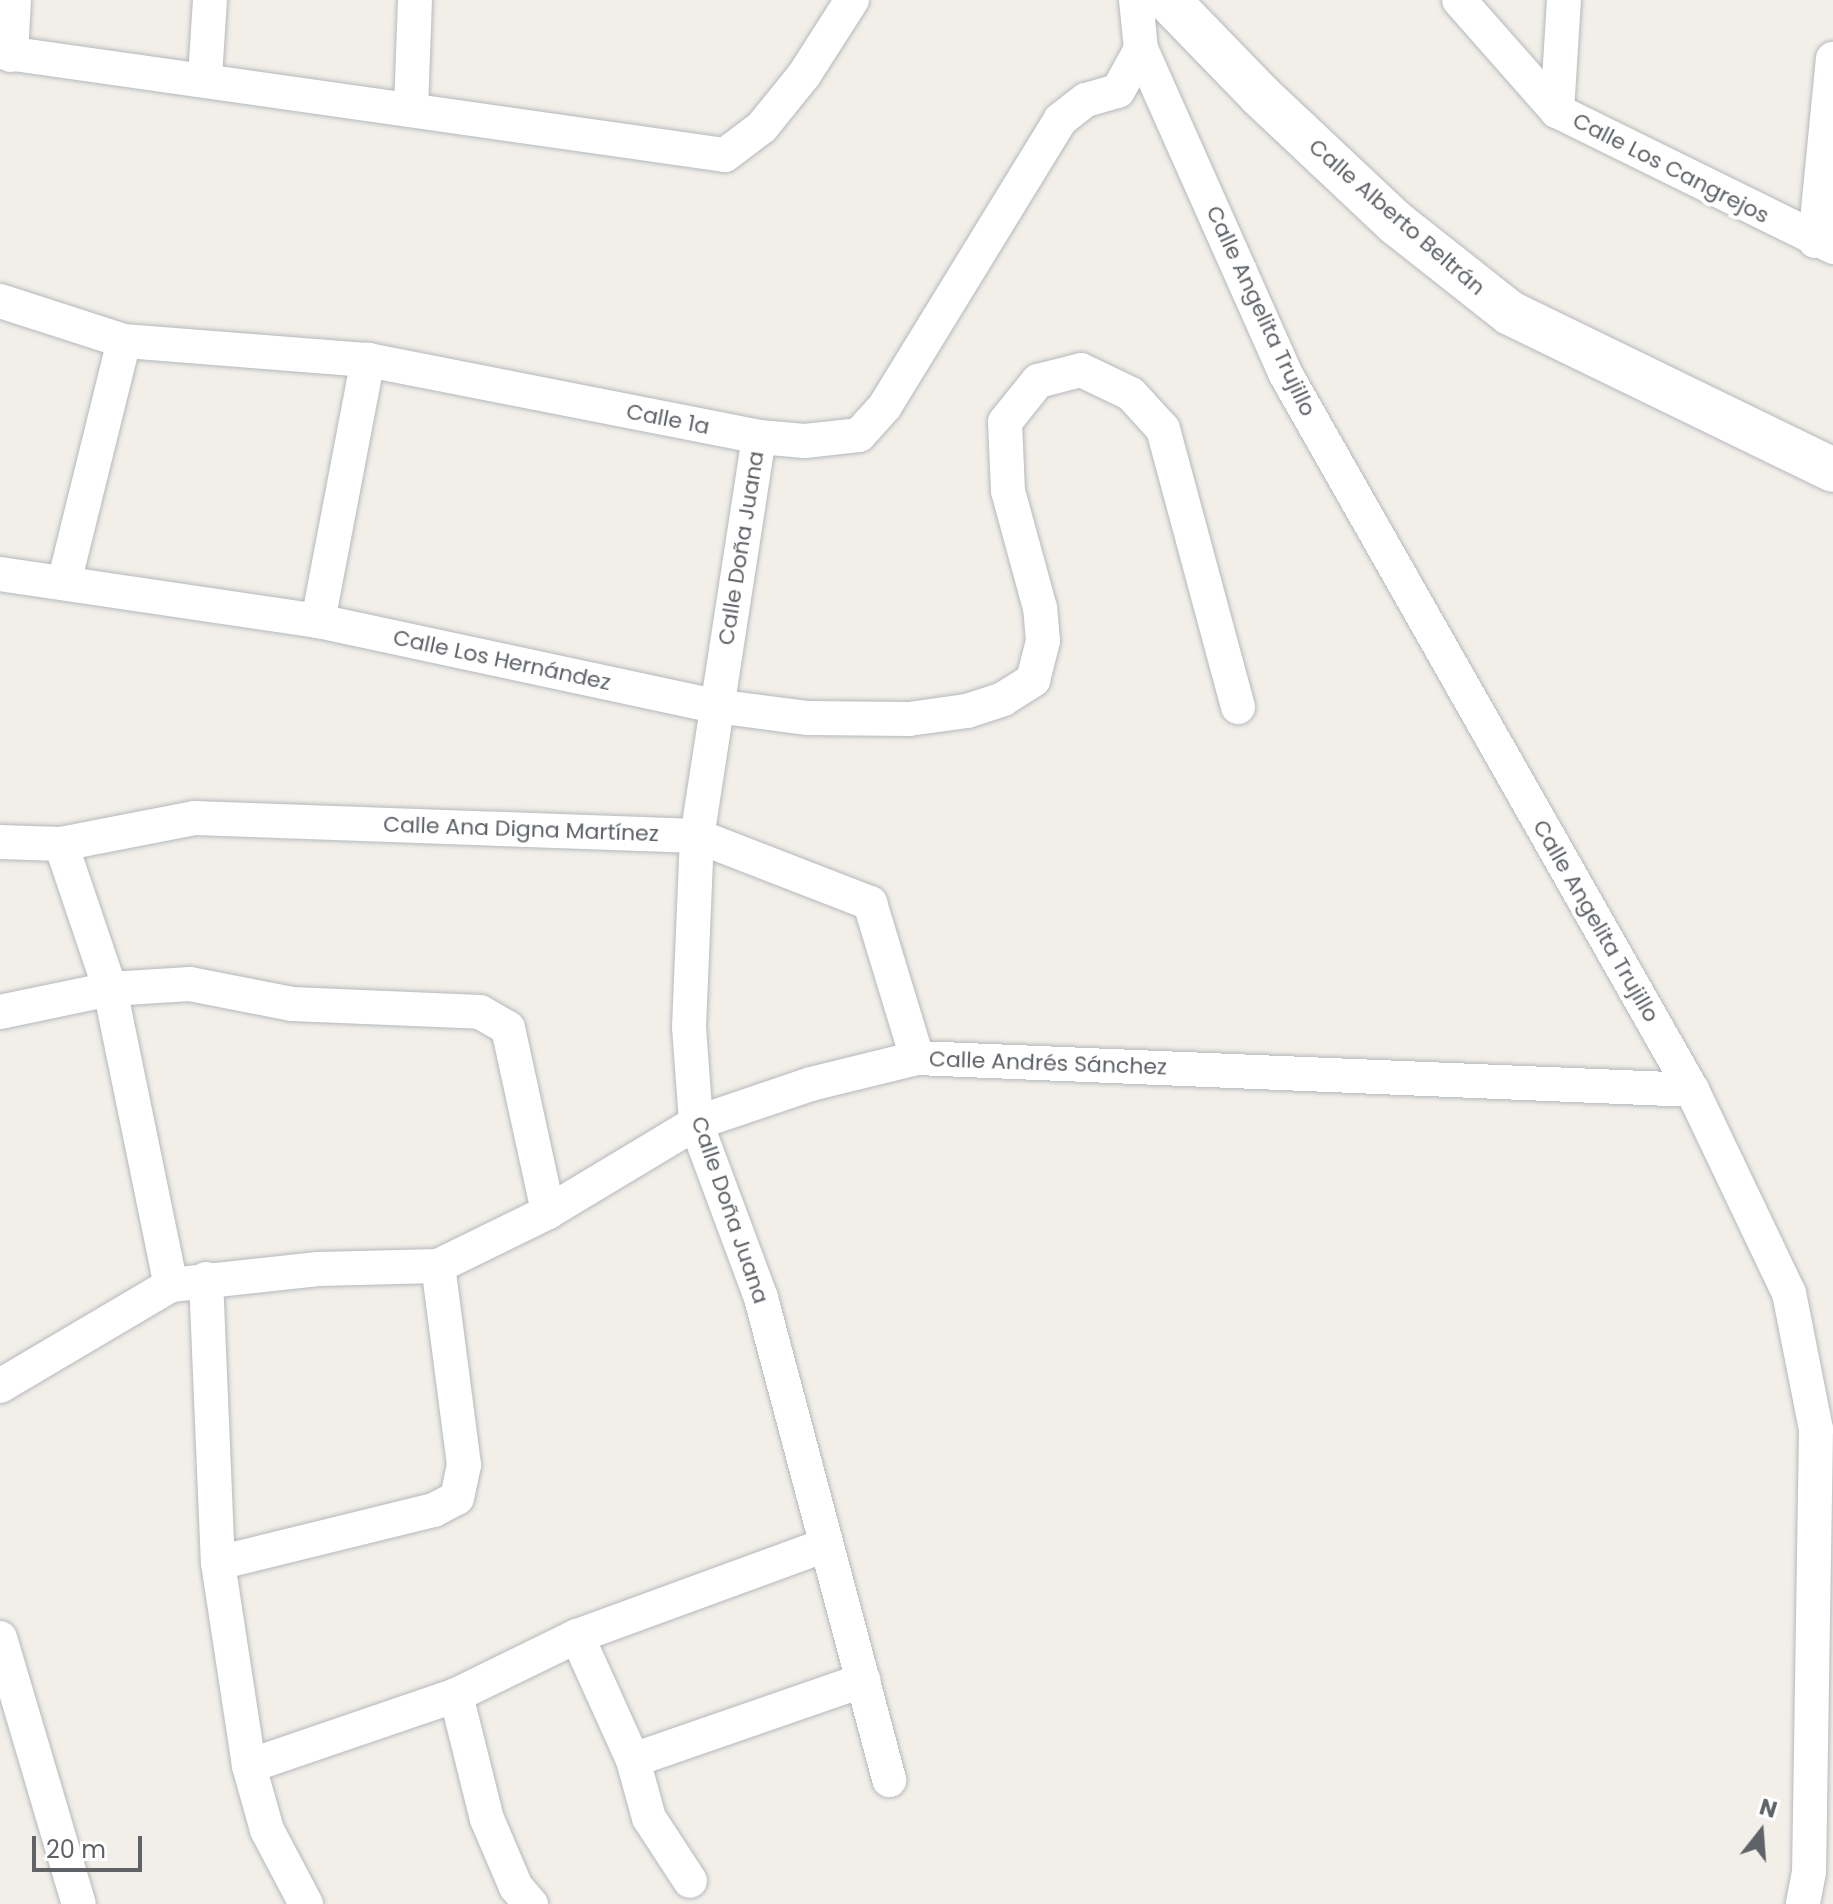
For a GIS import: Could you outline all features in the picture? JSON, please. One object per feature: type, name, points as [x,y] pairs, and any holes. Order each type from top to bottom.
[{"type":"main road","name":"Calle Alberto Beltrán","points":[[1168,0],[1260,95],[1396,223],[1510,313],[1833,470]]},
{"type":"street","points":[[14,0],[6,53],[205,77],[545,133],[725,155],[762,127],[804,75],[852,0]]},
{"type":"street","points":[[205,77],[210,0]]},
{"type":"street","points":[[411,109],[415,0]]},
{"type":"street","name":"Calle Angelita Trujillo","points":[[1136,0],[1141,49],[1285,373],[1692,1090],[1789,1293],[1816,1429],[1809,1872],[1803,1904]]},
{"type":"street","name":"Calle Los Cangrejos","points":[[1459,0],[1557,111],[1824,244]]},
{"type":"street","points":[[1557,111],[1564,0]]},
{"type":"street","name":"Calle 1a","points":[[0,301],[124,341],[368,360],[759,437],[805,441],[859,435],[885,406],[1060,120],[1086,100],[1118,91],[1141,49]]},
{"type":"street","points":[[1824,244],[1833,59]]},
{"type":"street","points":[[64,583],[124,341]]},
{"type":"street","points":[[318,621],[368,360]]},
{"type":"street","name":"Calle Los Hernández","points":[[0,574],[318,621],[715,706],[808,718],[909,719],[967,711],[1003,699],[1033,680],[1043,641],[1040,608],[1008,491],[1005,422],[1038,381],[1081,370],[1131,394],[1163,429],[1238,707]]},
{"type":"street","name":"Calle Doña Juana","points":[[759,437],[697,836],[689,1027],[696,1123],[761,1298],[823,1546],[864,1680],[889,1780]]},
{"type":"street","name":"Calle Ana Digna Martínez","points":[[0,842],[61,844],[195,818],[697,836],[870,903],[917,1058]]},
{"type":"street","points":[[61,844],[110,989],[171,1285]]},
{"type":"street","points":[[0,1012],[110,989],[190,984],[292,1004],[480,1012],[508,1028],[548,1212]]},
{"type":"street","name":"Calle Andrés Sánchez","points":[[0,1386],[171,1285],[318,1269],[438,1266],[548,1212],[696,1123],[811,1084],[917,1058],[1692,1090]]},
{"type":"street","points":[[218,1563],[434,1510],[457,1498],[464,1465],[438,1266]]},
{"type":"street","points":[[206,1279],[218,1563],[249,1766],[267,1830],[306,1904]]},
{"type":"street","points":[[249,1766],[456,1695],[577,1636],[823,1546]]},
{"type":"street","points":[[577,1636],[633,1760],[649,1818],[690,1881]]},
{"type":"street","points":[[0,1638],[79,1904]]},
{"type":"street","points":[[633,1760],[864,1680]]},
{"type":"street","points":[[456,1695],[487,1819],[516,1887],[531,1904]]}]
